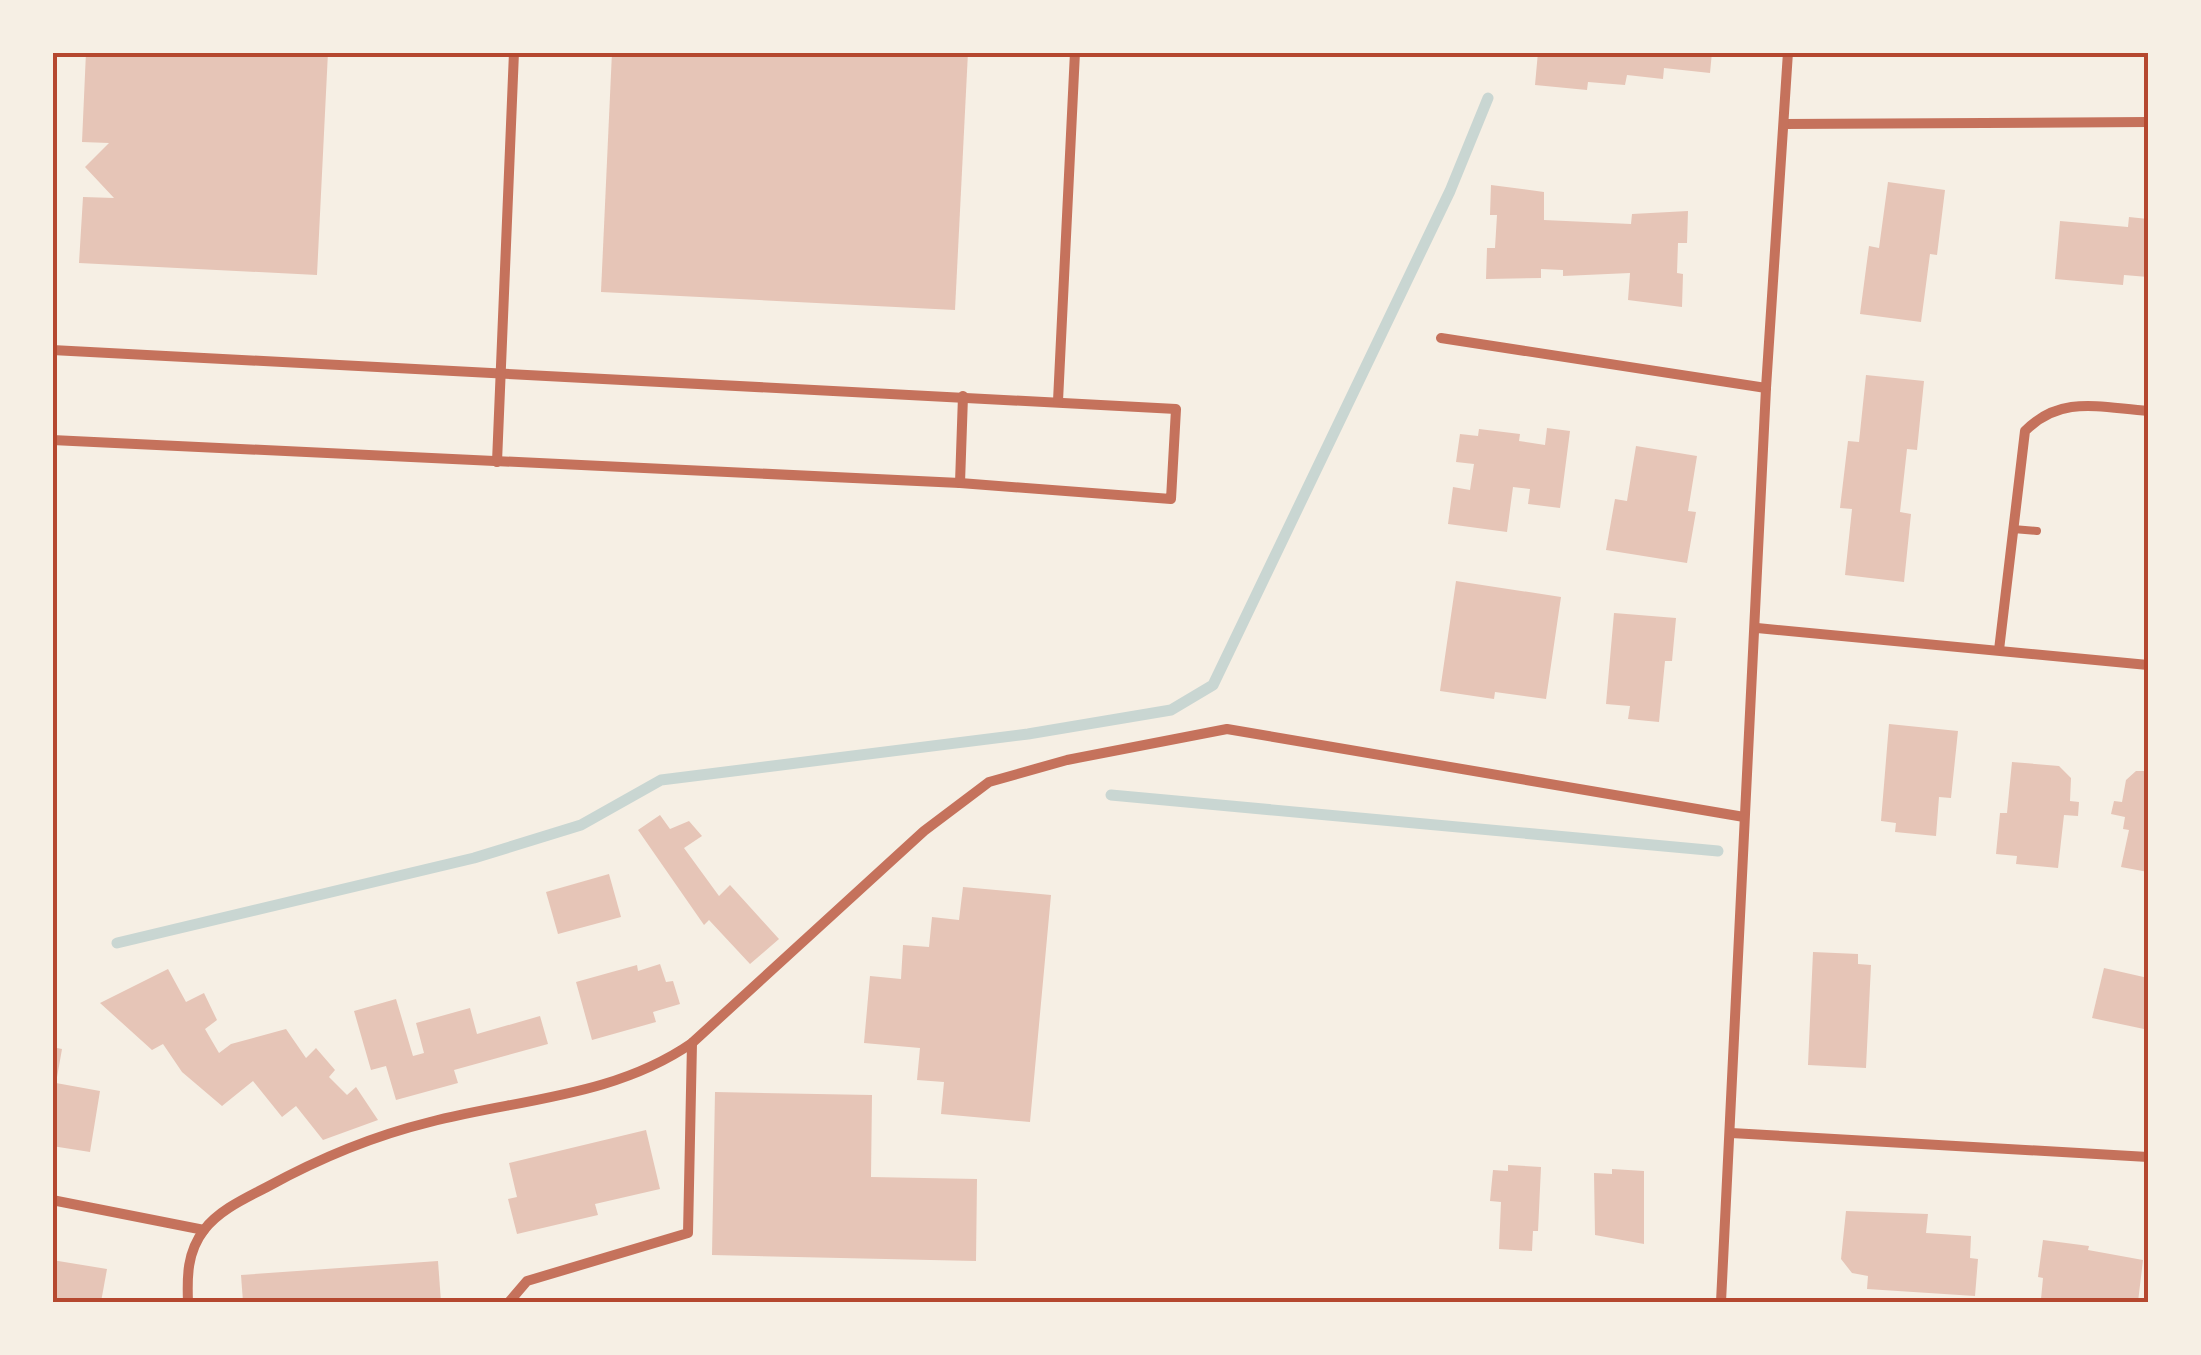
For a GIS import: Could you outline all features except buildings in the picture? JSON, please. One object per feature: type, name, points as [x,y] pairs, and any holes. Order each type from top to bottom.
[{"type":"street","points":[[497,462],[514,52]]},
{"type":"street","points":[[1058,401],[1074,52]]},
{"type":"street","points":[[1721,1302],[1766,388],[1788,52]]},
{"type":"street","points":[[1784,124],[2148,122]]},
{"type":"street","points":[[1441,338],[1766,388]]},
{"type":"street","points":[[52,350],[1176,409],[1170,498],[960,483],[52,440]]},
{"type":"street","points":[[960,483],[963,396]]},
{"type":"street","points":[[1999,650],[2025,430],[2042,413],[2068,406],[2148,411]]},
{"type":"street","points":[[1757,628],[2148,665]]},
{"type":"street","points":[[188,1302],[186,1269],[204,1230],[232,1206],[316,1160],[428,1122],[578,1091],[655,1068],[692,1042],[924,831],[989,782],[1067,760],[1228,729],[1744,817]]},
{"type":"street","points":[[510,1302],[527,1281],[688,1233],[692,1042]]},
{"type":"street","points":[[1731,1133],[2148,1157]]},
{"type":"street","points":[[52,1200],[204,1230]]},
{"type":"lane","points":[[2012,529],[2037,531]]},
{"type":"waterway","points":[[117,943],[474,858],[581,825],[661,780],[1028,734],[1171,710],[1213,685],[1450,191],[1488,98]]},
{"type":"waterway","points":[[1111,795],[1718,851]]}]
